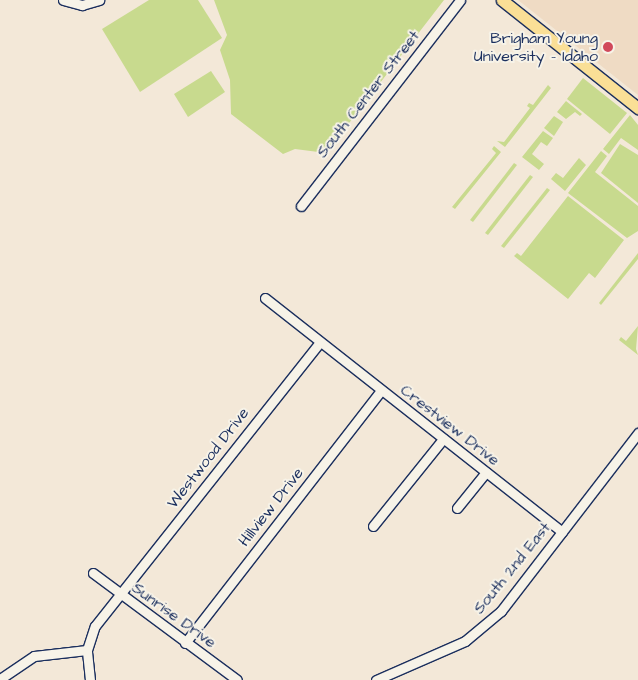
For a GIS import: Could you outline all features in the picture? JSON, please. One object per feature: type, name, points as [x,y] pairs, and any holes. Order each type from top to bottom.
[{"type":"main road","points":[[502,0],[638,108]]},
{"type":"street","points":[[63,0],[82,5],[98,0]]},
{"type":"street","name":"South Center Street","points":[[301,206],[460,0]]},
{"type":"street","name":"Crestview Drive","points":[[265,298],[562,532]]},
{"type":"street","name":"Westwood Drive","points":[[88,650],[95,626],[320,342]]},
{"type":"street","name":"Hillview Drive","points":[[185,643],[382,390]]},
{"type":"street","name":"South 2nd East","points":[[376,680],[465,641],[485,626],[500,611],[638,433]]},
{"type":"street","points":[[373,526],[444,439]]},
{"type":"street","points":[[457,508],[486,472]]},
{"type":"street","name":"Sunrise Drive","points":[[94,573],[185,643],[238,680]]},
{"type":"street","points":[[0,679],[34,656],[88,650],[90,680]]},
{"type":"shaded area","name":"Brigham Young University - Idaho","points":[[518,0],[638,0],[638,95]]},
{"type":"green space","points":[[149,0],[198,0],[222,38],[140,92],[102,29]]},
{"type":"green space","points":[[214,0],[444,0],[326,153],[295,149],[283,154],[231,114],[230,80],[220,50],[227,35]]},
{"type":"green space","points":[[211,71],[225,92],[188,117],[174,94]]},
{"type":"green space","points":[[583,78],[627,113],[610,134],[567,99]]},
{"type":"green space","points":[[548,85],[551,88],[505,147],[497,141],[504,142],[530,108],[527,106],[529,103],[533,105]]},
{"type":"green space","points":[[566,101],[582,114],[580,116],[575,112],[566,119],[557,112]]},
{"type":"green space","points":[[630,115],[638,125],[638,150],[621,138],[609,154],[603,149]]},
{"type":"green space","points":[[554,116],[563,122],[554,136],[544,128]]},
{"type":"green space","points":[[543,131],[553,138],[547,146],[541,142],[532,154],[544,164],[539,170],[522,157]]},
{"type":"green space","points":[[620,144],[638,155],[638,203],[601,173]]},
{"type":"green space","points":[[494,146],[501,152],[455,209],[452,207],[496,153],[492,149]]},
{"type":"green space","points":[[601,151],[607,156],[595,172],[638,206],[638,231],[627,238],[568,193]]},
{"type":"green space","points":[[579,158],[586,165],[565,191],[551,179],[556,173],[563,178]]},
{"type":"green space","points":[[514,163],[517,165],[473,222],[470,220]]},
{"type":"green space","points":[[530,175],[533,177],[488,235],[485,233]]},
{"type":"green space","points":[[547,188],[550,190],[504,248],[501,246]]},
{"type":"green space","points":[[568,196],[624,240],[595,278],[589,273],[568,299],[514,256],[517,253],[521,256]]},
{"type":"green space","points":[[638,253],[638,259],[601,305],[599,303]]},
{"type":"green space","points":[[638,326],[636,349],[638,355],[619,340],[621,337],[626,341]]},
{"type":"place","name":"Brigham Young University - Idaho","points":[[608,47]]}]
